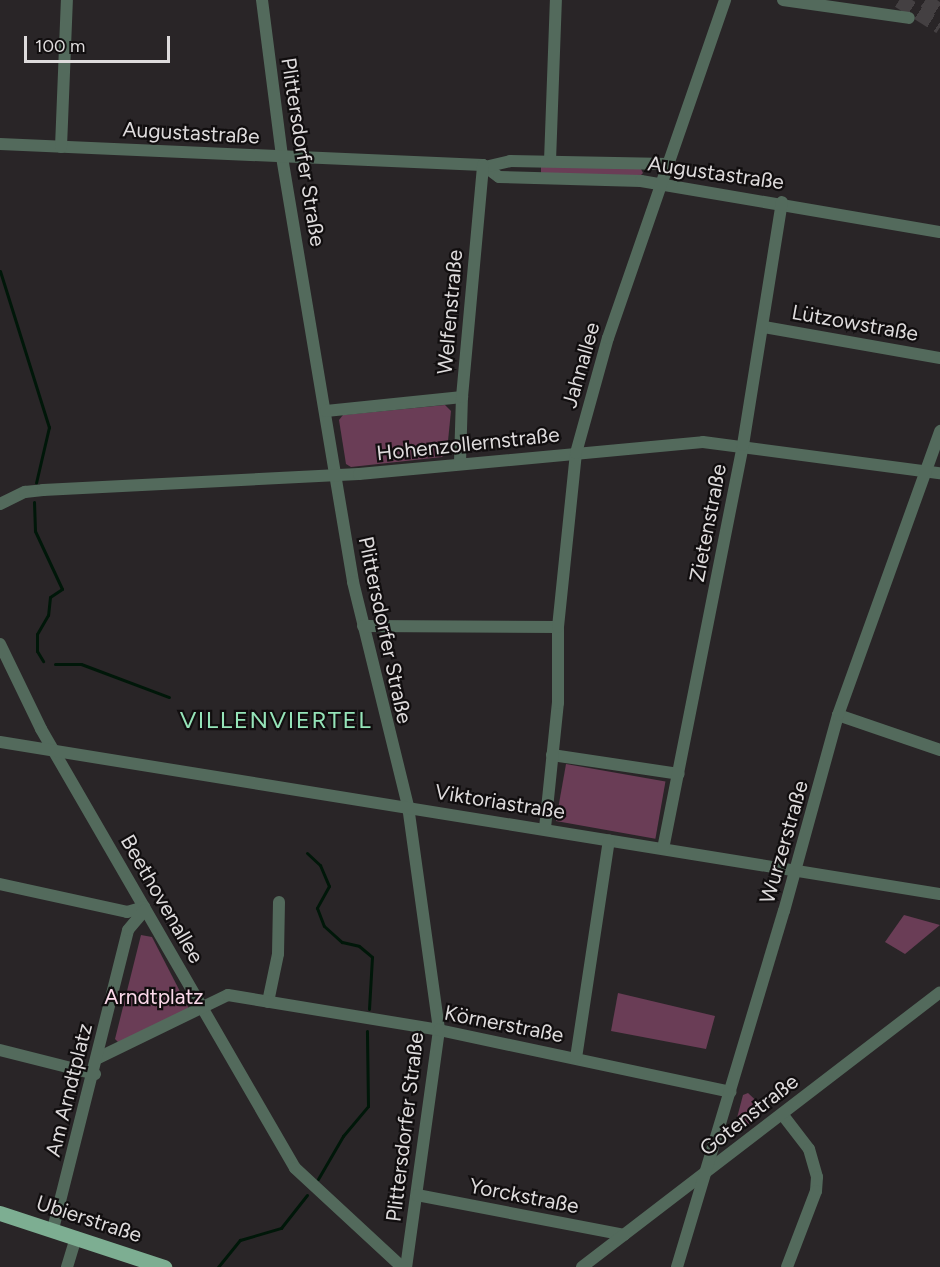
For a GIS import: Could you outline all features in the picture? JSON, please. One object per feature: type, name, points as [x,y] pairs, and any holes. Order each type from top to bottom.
[{"type":"main road","name":"Ubierstraße","points":[[0,1213],[164,1267]]},
{"type":"street","points":[[61,147],[67,0]]},
{"type":"street","name":"Plittersdorfer Straße","points":[[262,0],[282,157],[335,476],[363,626],[408,806],[439,1030],[417,1195],[404,1267]]},
{"type":"street","points":[[550,160],[556,0]]},
{"type":"street","name":"Jahnallee","points":[[545,828],[558,703],[558,627],[576,453],[608,339],[725,0]]},
{"type":"street","points":[[783,0],[909,18]]},
{"type":"street","name":"Augustastraße","points":[[0,144],[486,165],[497,161],[550,160],[668,164]]},
{"type":"street","name":"Augustastraße","points":[[486,165],[499,177],[663,185],[782,202],[940,232]]},
{"type":"street","name":"Welfenstraße","points":[[460,464],[462,397],[486,165]]},
{"type":"street","name":"Zietenstraße","points":[[663,849],[743,445],[764,327],[782,202]]},
{"type":"street","name":"Lützowstraße","points":[[764,327],[940,358]]},
{"type":"street","points":[[326,411],[462,397]]},
{"type":"street","name":"Wurzerstraße","points":[[677,1267],[796,871],[838,715],[940,431]]},
{"type":"street","name":"Hohenzollernstraße","points":[[0,504],[25,492],[43,490],[335,476],[704,442],[925,468],[940,473]]},
{"type":"street","points":[[363,626],[558,627]]},
{"type":"street","name":"Beethovenallee","points":[[0,644],[54,749],[299,1174],[404,1267]]},
{"type":"street","points":[[838,715],[940,750]]},
{"type":"street","name":"Viktoriastraße","points":[[0,742],[545,828],[940,894]]},
{"type":"street","points":[[552,755],[679,774]]},
{"type":"street","points":[[576,1058],[609,840]]},
{"type":"street","points":[[0,884],[129,918],[145,909]]},
{"type":"street","points":[[268,1002],[278,954],[279,902]]},
{"type":"street","name":"Am Arndtplatz","points":[[53,1229],[95,1074],[129,918]]},
{"type":"street","name":"Gotenstraße","points":[[582,1267],[940,992]]},
{"type":"street","name":"Körnerstraße","points":[[203,1009],[228,995],[439,1030],[730,1092]]},
{"type":"street","points":[[98,1058],[203,1009]]},
{"type":"street","points":[[0,1050],[95,1074]]},
{"type":"street","points":[[782,1114],[809,1149],[817,1177],[787,1267]]},
{"type":"street","name":"Yorckstraße","points":[[417,1195],[624,1235]]},
{"type":"street","points":[[67,1267],[76,1237]]},
{"type":"green space","points":[[541,165],[641,169],[643,173],[640,176],[541,175]]},
{"type":"green space","points":[[445,405],[451,411],[447,451],[442,457],[351,467],[346,464],[339,420],[343,415]]},
{"type":"green space","points":[[566,764],[665,782],[655,839],[556,821]]},
{"type":"green space","points":[[904,915],[940,925],[905,954],[885,942]]},
{"type":"green space","name":"Arndtplatz","points":[[141,935],[152,937],[189,1009],[119,1043],[115,1039]]},
{"type":"green space","points":[[618,993],[715,1016],[706,1049],[611,1031]]},
{"type":"green space","points":[[748,1093],[766,1110],[732,1137],[743,1095]]},
{"type":"waterway","points":[[0,271],[49,427],[36,483]]},
{"type":"waterway","points":[[34,502],[35,531],[62,589],[50,597],[48,615],[37,634],[37,651],[43,661]]},
{"type":"waterway","points":[[55,664],[81,664],[169,697]]},
{"type":"waterway","points":[[307,853],[320,865],[329,886],[317,908],[324,926],[342,942],[359,946],[372,957],[369,1009]]},
{"type":"waterway","points":[[318,1179],[343,1136],[368,1106],[367,1031]]},
{"type":"waterway","points":[[218,1267],[240,1240],[281,1228],[307,1195]]},
{"type":"tunnel","points":[[899,0],[940,26]]},
{"type":"tunnel","points":[[925,0],[940,11]]},
{"type":"district","name":"VILLENVIERTEL","points":[[276,720]]}]
